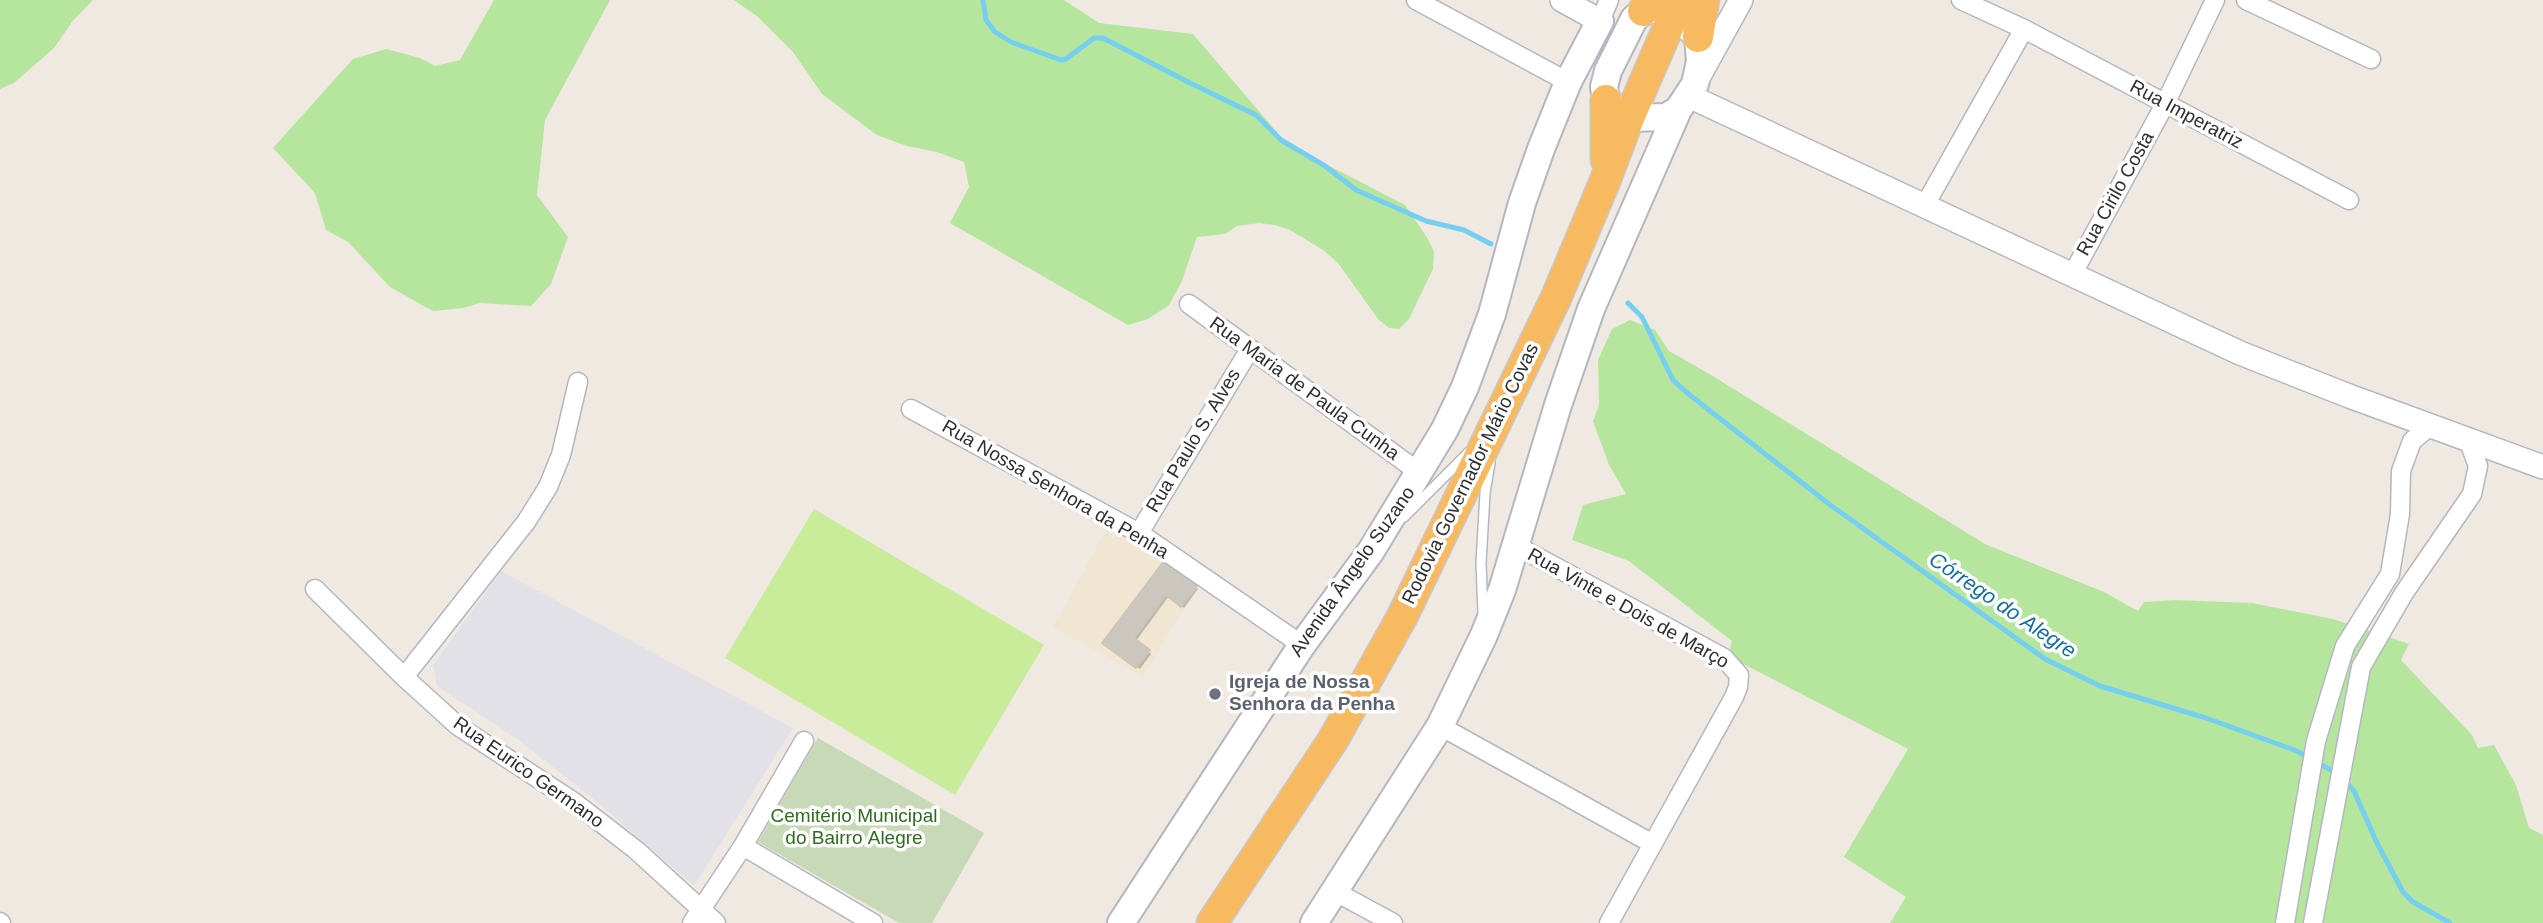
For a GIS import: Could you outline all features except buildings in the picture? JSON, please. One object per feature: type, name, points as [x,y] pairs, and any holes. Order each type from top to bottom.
[{"type":"highway","points":[[1699,37],[1704,0]]},
{"type":"highway","name":"Rodovia Governador Mário Covas","points":[[1212,923],[1333,740],[1402,617],[1556,298],[1605,181],[1658,104],[1657,9]]},
{"type":"main road","points":[[1657,9],[1615,55],[1604,87],[1658,104]]},
{"type":"main road","points":[[1314,923],[1440,726],[1484,635],[1502,590],[1558,405],[1658,104],[1700,61],[1699,37],[1657,9],[1604,10],[1615,55]]},
{"type":"main road","name":"Avenida Ângelo Suzano","points":[[1121,923],[1301,645],[1371,551],[1445,429],[1465,387],[1492,314],[1526,192],[1568,82],[1604,10]]},
{"type":"street","points":[[1416,0],[1568,82]]},
{"type":"street","points":[[1562,0],[1604,10]]},
{"type":"street","points":[[1741,0],[1658,104],[1925,205],[2240,353],[2543,467]]},
{"type":"street","name":"Rua Imperatriz","points":[[1961,0],[2024,29],[2349,200]]},
{"type":"street","name":"Rua Cirilo Costa","points":[[2072,275],[2165,104],[2215,0]]},
{"type":"street","points":[[2246,0],[2371,60]]},
{"type":"street","points":[[1925,205],[2024,29]]},
{"type":"street","name":"Rua Maria de Paula Cunha","points":[[1189,304],[1420,473]]},
{"type":"street","name":"Rua Paulo S. Alves","points":[[1139,533],[1250,349]]},
{"type":"street","points":[[404,677],[526,522],[548,487],[561,455],[578,382]]},
{"type":"street","name":"Rua Nossa Senhora da Penha","points":[[911,409],[1139,533],[1301,645]]},
{"type":"street","points":[[2285,923],[2316,741],[2345,646],[2390,574],[2400,514],[2400,471],[2412,441],[2430,426]]},
{"type":"street","points":[[2313,923],[2361,667],[2404,593],[2472,494],[2478,466],[2468,439]]},
{"type":"street","name":"Rua Vinte e Dois de Março","points":[[1515,545],[1724,658],[1739,675],[1734,697],[1653,844]]},
{"type":"street","name":"Rua Eurico Germano","points":[[315,589],[458,726],[584,810],[636,850],[696,917],[716,923]]},
{"type":"street","points":[[1440,726],[1653,844],[1609,923]]},
{"type":"street","points":[[696,917],[743,846],[804,741]]},
{"type":"street","points":[[743,846],[873,923]]},
{"type":"street","points":[[1334,891],[1392,923]]},
{"type":"lane","points":[[1371,551],[1497,424]]},
{"type":"lane","points":[[1484,635],[1481,563],[1485,493],[1497,424]]},
{"type":"shaded area","points":[[1107,528],[1200,581],[1143,677],[1053,627]]},
{"type":"shaded area","points":[[501,571],[793,728],[694,886],[591,797],[516,738],[437,686],[433,665]]},
{"type":"green space","points":[[0,0],[93,0],[72,22],[54,48],[14,83],[0,89]]},
{"type":"green space","points":[[494,0],[610,0],[545,120],[537,195],[568,237],[551,284],[531,306],[480,303],[433,311],[390,287],[348,242],[326,230],[315,193],[273,148],[353,59],[386,49],[420,58],[435,66],[460,60]]},
{"type":"green space","points":[[734,0],[1064,0],[1099,23],[1193,34],[1287,144],[1405,205],[1434,252],[1433,269],[1409,319],[1399,329],[1389,328],[1378,319],[1338,263],[1323,250],[1290,230],[1275,225],[1259,223],[1237,226],[1225,234],[1197,237],[1182,281],[1169,305],[1148,319],[1128,325],[950,223],[969,187],[964,162],[877,135],[822,94],[793,52],[758,17]]},
{"type":"green space","points":[[1630,320],[1655,330],[1669,351],[1985,544],[2104,592],[2138,611],[2144,602],[2175,600],[2252,603],[2333,619],[2409,644],[2401,660],[2472,735],[2478,748],[2494,745],[2516,785],[2529,828],[2543,835],[2543,923],[1890,923],[1906,897],[1844,857],[1908,749],[1728,656],[1732,641],[1629,561],[1572,540],[1583,505],[1626,494],[1609,465],[1593,421],[1599,405],[1598,360],[1612,329]]},
{"type":"green space","points":[[814,509],[1044,645],[955,795],[725,658]]},
{"type":"green space","name":"Cemitério Municipal do Bairro Alegre","points":[[818,738],[984,833],[932,923],[899,923],[758,842]]},
{"type":"waterway","name":"Córrego do Alegre","points":[[983,0],[986,20],[995,32],[1011,42],[1061,60],[1094,38],[1103,38],[1256,115],[1281,140],[1325,166],[1356,190],[1426,221],[1464,230],[1491,244]]},
{"type":"waterway","name":"Córrego do Alegre","points":[[1628,303],[1642,317],[1673,380],[1686,392],[1829,504],[2045,659],[2100,686],[2206,718],[2297,751],[2338,774]]},
{"type":"waterway","name":"Córrego do Alegre","points":[[2345,781],[2354,791],[2403,892],[2413,902],[2450,923]]},
{"type":"place","name":"Igreja de Nossa Senhora da Penha","points":[[1215,694]]}]
